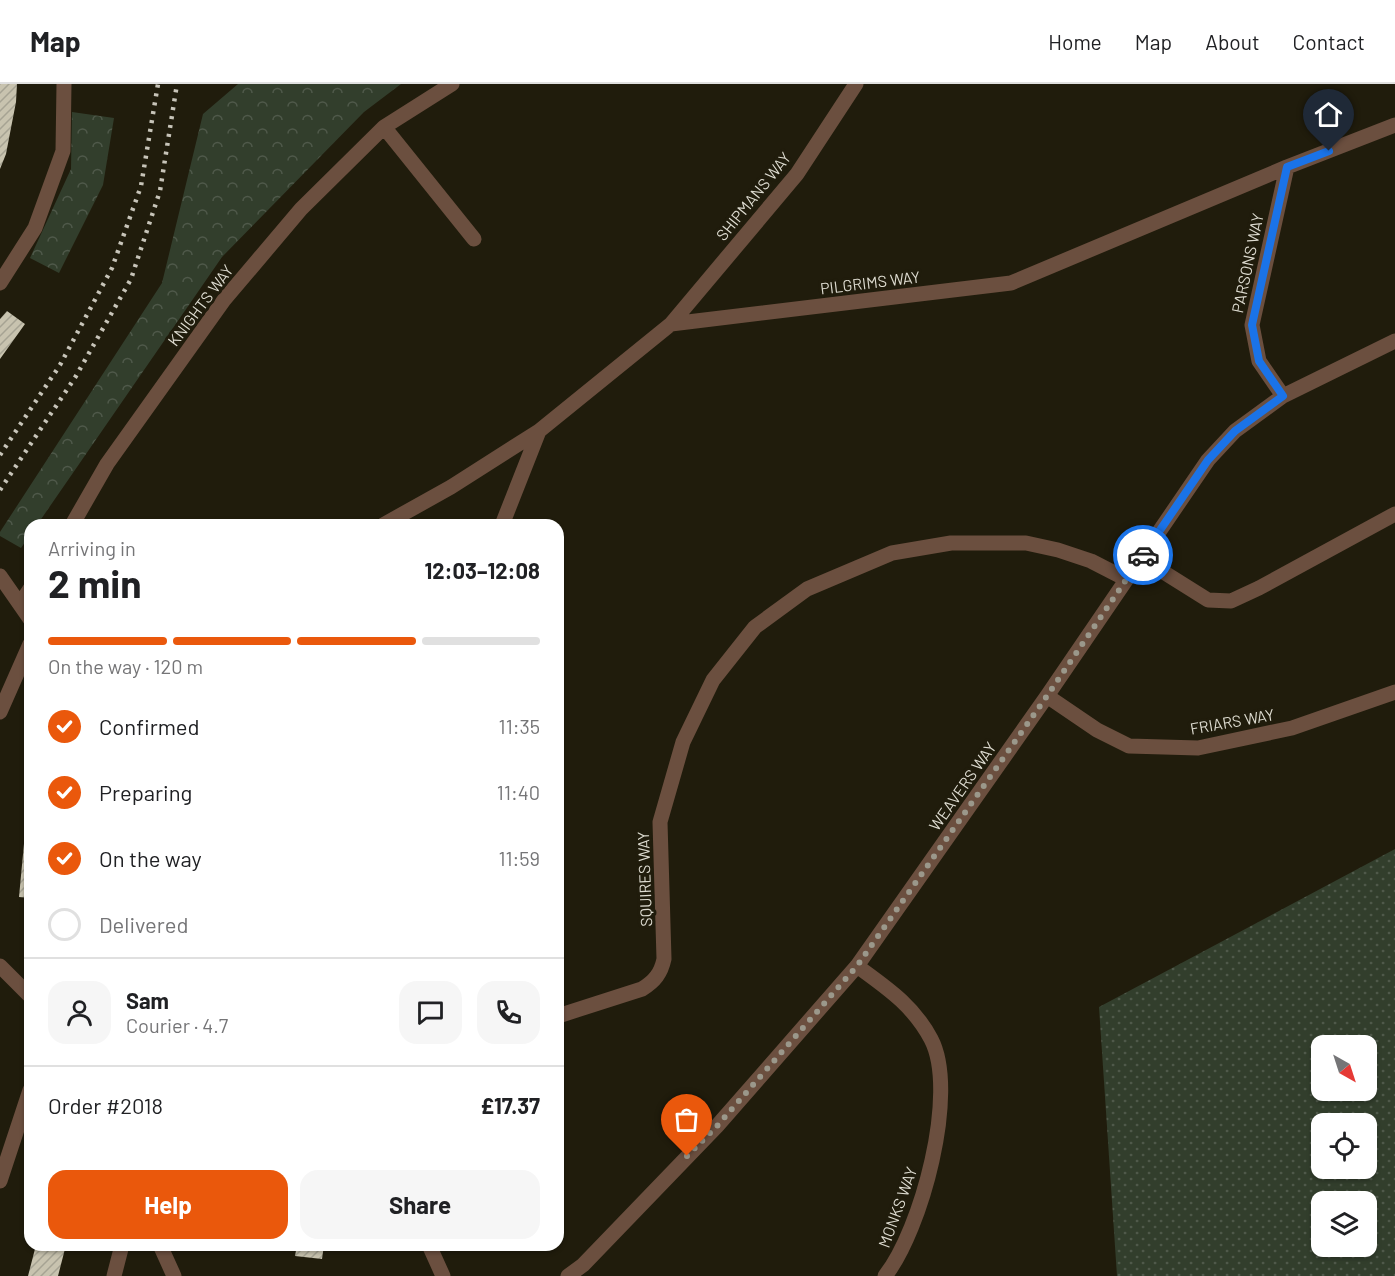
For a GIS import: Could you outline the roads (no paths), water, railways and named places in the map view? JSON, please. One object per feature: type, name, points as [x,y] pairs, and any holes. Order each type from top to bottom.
[{"type":"street","points":[[0,284],[35,228],[63,151],[64,84]]},
{"type":"street","name":"KNIGHTS WAY","points":[[75,519],[107,464],[224,300],[301,209],[384,127],[452,84]]},
{"type":"street","name":"SHIPMANS WAY","points":[[671,324],[797,174],[856,84]]},
{"type":"street","name":"PILGRIMS WAY","points":[[671,324],[1011,283],[1287,167],[1395,125]]},
{"type":"street","points":[[384,127],[474,238]]},
{"type":"street","name":"PARSONS WAY","points":[[1283,396],[1259,361],[1252,325],[1287,167]]},
{"type":"street","points":[[395,519],[451,487],[539,431],[671,324]]},
{"type":"street","name":"WEAVERS WAY","points":[[568,1276],[583,1265],[717,1126],[857,966],[1047,696],[1208,460],[1235,431],[1283,396],[1395,341]]},
{"type":"street","points":[[504,519],[539,431]]},
{"type":"street","points":[[1141,558],[1208,600],[1231,601],[1395,514]]},
{"type":"street","name":"SQUIRES WAY","points":[[564,1014],[642,988],[650,984],[662,969],[664,958],[660,822],[683,741],[713,680],[755,627],[807,589],[892,553],[951,543],[1026,543],[1091,561],[1126,579]]},
{"type":"street","points":[[0,576],[24,610]]},
{"type":"street","points":[[20,604],[24,598]]},
{"type":"street","points":[[0,712],[24,658]]},
{"type":"street","name":"FRIARS WAY","points":[[1047,696],[1097,730],[1129,746],[1198,748],[1292,728],[1395,692]]},
{"type":"street","points":[[0,966],[24,990]]},
{"type":"street","name":"MONKS WAY","points":[[857,966],[895,994],[916,1014],[932,1042],[939,1065],[940,1121],[928,1182],[909,1233],[893,1267],[885,1276]]},
{"type":"street","points":[[0,1181],[24,1108]]},
{"type":"street","points":[[114,1276],[120,1251]]},
{"type":"street","points":[[163,1251],[174,1276]]},
{"type":"street","points":[[432,1251],[443,1276]]},
{"type":"railway","points":[[0,455],[60,365],[112,268],[141,186],[158,84]]},
{"type":"railway","points":[[0,490],[76,376],[131,279],[160,191],[177,84]]}]
